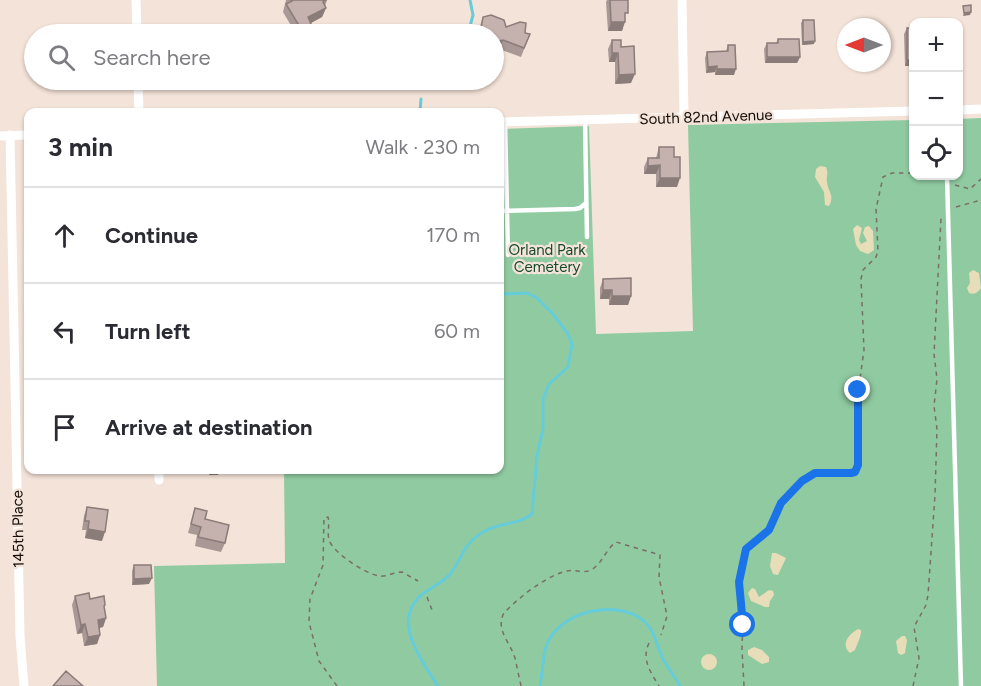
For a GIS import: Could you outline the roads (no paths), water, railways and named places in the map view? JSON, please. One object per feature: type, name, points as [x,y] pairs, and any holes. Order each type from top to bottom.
[{"type":"street","points":[[136,0],[137,24]]},
{"type":"street","points":[[682,0],[684,117]]},
{"type":"street","points":[[138,90],[139,108]]},
{"type":"street","points":[[963,110],[981,109]]},
{"type":"street","name":"South 82nd Avenue","points":[[504,122],[909,111]]},
{"type":"street","points":[[5,136],[24,135]]},
{"type":"street","name":"145th Place","points":[[5,136],[20,636],[24,686]]},
{"type":"street","points":[[159,474],[159,480]]},
{"type":"lane","points":[[585,120],[587,237]]},
{"type":"lane","points":[[504,158],[508,255]]},
{"type":"lane","points":[[947,180],[961,686]]},
{"type":"lane","points":[[507,211],[575,209],[586,203]]},
{"type":"waterway","points":[[470,0],[473,15],[471,24]]},
{"type":"waterway","points":[[420,108],[421,99]]},
{"type":"waterway","points":[[438,686],[413,643],[408,619],[411,608],[418,598],[451,573],[468,545],[478,535],[491,528],[527,518],[532,514],[537,456],[543,429],[543,399],[549,384],[568,367],[572,344],[568,334],[553,314],[537,298],[527,293],[504,294]]},
{"type":"waterway","points":[[540,686],[545,650],[551,637],[574,617],[604,610],[619,610],[633,614],[645,622],[654,634],[663,659],[680,686]]},
{"type":"park label","name":"Orland Park Cemetery","points":[[547,258]]}]
